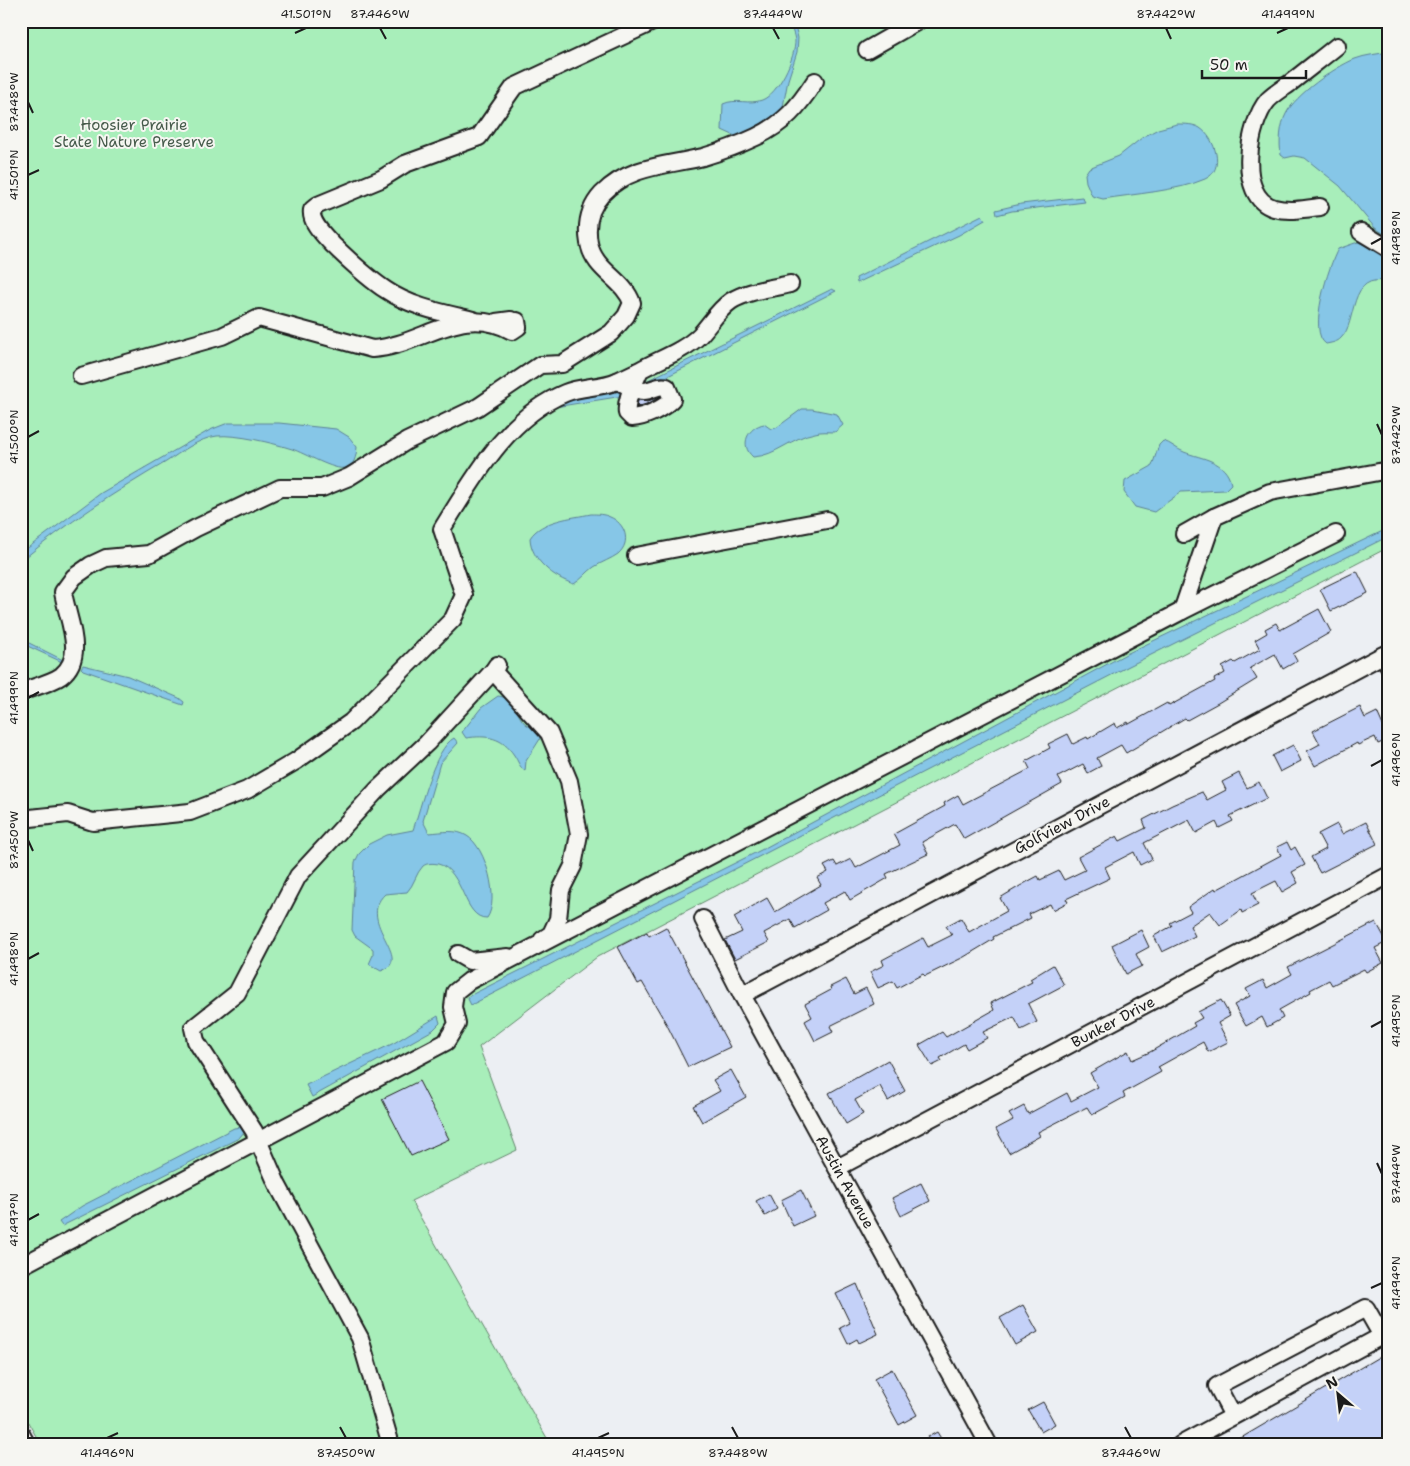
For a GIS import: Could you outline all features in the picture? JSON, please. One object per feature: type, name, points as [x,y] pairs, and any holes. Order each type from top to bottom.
[{"type":"street","points":[[496,322],[473,320],[418,306],[387,292],[362,273],[327,238],[315,222],[312,210],[318,205],[381,179],[405,164],[479,137],[514,87],[655,21]]},
{"type":"street","points":[[867,50],[918,21]]},
{"type":"street","points":[[1320,207],[1296,210],[1273,208],[1259,198],[1251,182],[1248,157],[1256,122],[1268,101],[1337,46]]},
{"type":"street","points":[[21,692],[60,676],[68,668],[75,648],[63,592],[74,577],[91,565],[106,558],[149,554],[196,528],[280,488],[322,488],[348,477],[407,442],[478,407],[540,365],[562,364],[611,333],[626,316],[632,303],[629,294],[607,275],[589,245],[588,225],[590,211],[598,198],[612,183],[628,174],[649,167],[702,157],[755,137],[788,117],[815,80]]},
{"type":"street","points":[[1361,232],[1389,249]]},
{"type":"street","points":[[21,820],[68,814],[93,822],[190,812],[247,790],[296,761],[351,722],[453,618],[464,595],[442,529],[484,463],[528,416],[551,399],[568,391],[606,386],[686,346],[700,335],[719,310],[746,293],[790,284]]},
{"type":"street","points":[[82,376],[222,336],[259,318],[372,349],[390,348],[450,324],[473,320]]},
{"type":"street","points":[[617,381],[633,388],[640,370]]},
{"type":"street","points":[[1184,534],[1214,517],[1270,492],[1389,470]]},
{"type":"street","points":[[1182,611],[1214,517]]},
{"type":"street","points":[[636,556],[748,533],[827,520]]},
{"type":"street","points":[[21,1266],[446,1042],[457,1024],[453,1007],[455,992],[469,981],[521,956],[1182,611],[1336,534]]},
{"type":"street","name":"Golfview Drive","points":[[742,995],[1386,661]]},
{"type":"street","points":[[391,1445],[360,1338],[276,1184],[259,1140],[196,1041],[193,1028],[237,993],[298,876],[378,789],[427,743],[495,668],[549,733],[569,782],[580,834],[573,866],[561,890],[558,919],[551,934],[521,956],[470,961],[458,954]]},
{"type":"street","name":"Bunker Drive","points":[[837,1168],[1389,876]]},
{"type":"street","name":"Austin Avenue","points":[[703,919],[742,995],[989,1445]]},
{"type":"street","points":[[1180,1445],[1385,1334],[1366,1308],[1217,1386],[1233,1416]]},
{"type":"street","points":[[21,1434],[27,1445]]},
{"type":"green space","name":"Hoosier Prairie State Nature Preserve","points":[[21,21],[1389,21],[1389,547],[597,957],[479,1047],[517,1150],[411,1201],[551,1445],[41,1445],[21,1410]]},
{"type":"water","points":[[789,21],[794,21],[798,38],[797,52],[788,80],[782,112],[743,136],[735,136],[722,130],[723,104],[762,100],[780,83],[793,56],[795,47],[795,38]]},
{"type":"water","points":[[1389,52],[1389,237],[1375,228],[1340,186],[1305,158],[1294,156],[1285,158],[1281,155],[1280,145],[1284,118],[1291,107],[1307,90],[1327,75],[1355,59]]},
{"type":"water","points":[[1177,124],[1198,127],[1210,139],[1214,146],[1217,162],[1211,175],[1194,183],[1169,189],[1103,199],[1092,196],[1085,174],[1089,168],[1119,156],[1143,137],[1158,129]]},
{"type":"water","points":[[1082,197],[1085,202],[1012,211],[997,215],[996,210],[1021,204]]},
{"type":"water","points":[[982,215],[985,220],[959,235],[857,283],[856,278]]},
{"type":"water","points":[[1358,242],[1389,259],[1389,282],[1376,281],[1366,284],[1356,300],[1346,331],[1338,340],[1326,344],[1321,337],[1319,326],[1319,313],[1325,283],[1338,249]]},
{"type":"water","points":[[832,289],[836,291],[660,380],[643,385],[644,382]]},
{"type":"water","points":[[623,391],[623,396],[555,407],[556,401]]},
{"type":"water","points":[[802,409],[837,414],[843,425],[835,432],[820,432],[807,435],[777,450],[753,457],[749,452],[746,442],[747,437],[754,429],[764,424],[771,429],[776,428]]},
{"type":"water","points":[[228,423],[279,423],[336,429],[349,437],[357,447],[355,457],[351,465],[340,468],[292,449],[265,442],[234,436],[210,437],[190,446],[110,496],[21,561],[21,553],[101,493],[210,430]]},
{"type":"water","points":[[1163,441],[1184,452],[1219,465],[1228,476],[1231,484],[1225,490],[1181,492],[1154,512],[1135,507],[1124,492],[1125,481],[1152,466],[1159,445]]},
{"type":"water","points":[[591,514],[608,516],[620,524],[625,533],[625,544],[618,554],[594,567],[574,584],[552,573],[539,561],[534,554],[530,538],[535,532],[549,524]]},
{"type":"water","points":[[1389,528],[1389,536],[1129,666],[471,1005],[467,997],[761,850],[1126,654]]},
{"type":"water","points":[[21,639],[63,660],[62,662],[21,643]]},
{"type":"water","points":[[83,665],[128,676],[179,698],[184,702],[183,705],[83,670],[81,668]]},
{"type":"water","points":[[498,696],[511,701],[524,723],[539,735],[540,739],[526,761],[525,771],[504,744],[487,737],[466,738],[462,732],[481,708]]},
{"type":"water","points":[[454,738],[458,743],[440,763],[423,821],[429,833],[458,832],[474,842],[480,851],[489,874],[492,899],[491,910],[487,918],[479,916],[473,911],[459,884],[447,868],[438,864],[423,866],[407,892],[385,894],[378,905],[377,916],[380,928],[392,958],[390,965],[381,971],[369,964],[373,955],[373,949],[355,936],[352,930],[355,862],[359,854],[369,844],[387,835],[413,830],[434,766],[447,744]]},
{"type":"water","points":[[438,1016],[440,1023],[433,1030],[312,1097],[306,1085],[394,1043]]},
{"type":"water","points":[[241,1127],[245,1131],[239,1138],[62,1226],[59,1222],[82,1206],[234,1128]]},
{"type":"building","points":[[659,397],[637,407],[638,400],[648,401]]},
{"type":"building","points":[[1357,571],[1368,593],[1331,611],[1320,589]]},
{"type":"building","points":[[1319,609],[1331,632],[1293,654],[1297,661],[1283,669],[1275,654],[1250,668],[1257,679],[1218,703],[1187,720],[1185,718],[1126,753],[1121,745],[1097,758],[1101,766],[1088,773],[1083,764],[1058,777],[1062,784],[964,839],[955,824],[922,842],[928,854],[886,874],[888,878],[850,900],[845,891],[823,903],[827,910],[795,928],[790,919],[764,933],[769,942],[735,959],[725,940],[742,932],[734,917],[767,898],[775,912],[821,885],[817,878],[828,872],[824,866],[834,861],[837,866],[851,859],[856,868],[900,845],[894,834],[945,806],[944,803],[958,795],[963,804],[1030,769],[1026,761],[1050,748],[1048,744],[1068,734],[1073,744],[1087,737],[1088,739],[1115,723],[1117,728],[1128,722],[1129,724],[1167,703],[1169,706],[1215,681],[1214,679],[1225,673],[1222,667],[1233,661],[1235,663],[1260,649],[1255,640],[1267,633],[1265,629],[1276,623],[1280,630]]},
{"type":"building","points":[[1360,707],[1365,718],[1377,712],[1389,739],[1378,744],[1375,737],[1358,745],[1357,743],[1315,766],[1307,751],[1320,744],[1313,731]]},
{"type":"building","points":[[1293,745],[1301,761],[1280,772],[1272,756]]},
{"type":"building","points":[[1239,773],[1247,788],[1259,782],[1267,798],[1230,816],[1233,821],[1219,828],[1216,822],[1196,833],[1189,820],[1144,843],[1152,859],[1140,865],[1134,852],[1105,867],[1110,878],[1066,899],[1068,902],[1053,910],[1050,904],[1029,914],[1031,918],[993,937],[994,939],[964,957],[925,976],[923,974],[897,988],[893,981],[878,988],[870,972],[884,965],[882,960],[923,938],[928,947],[952,935],[946,926],[961,918],[969,932],[1007,911],[1000,898],[1025,883],[1038,876],[1040,880],[1059,871],[1064,880],[1085,870],[1078,857],[1117,836],[1120,841],[1146,828],[1143,820],[1172,805],[1202,792],[1207,800],[1226,790],[1222,782]]},
{"type":"building","points":[[1366,822],[1377,844],[1320,873],[1311,857],[1326,849],[1318,834],[1337,824],[1342,834]]},
{"type":"building","points":[[1287,842],[1291,850],[1295,847],[1305,865],[1292,872],[1298,883],[1282,892],[1276,881],[1252,893],[1258,905],[1242,913],[1241,910],[1220,925],[1210,912],[1190,926],[1195,936],[1162,952],[1154,936],[1172,926],[1170,923],[1191,912],[1188,907],[1215,888],[1216,890],[1281,855],[1277,847]]},
{"type":"building","points":[[1376,922],[1387,942],[1375,948],[1383,963],[1366,972],[1364,969],[1332,985],[1329,980],[1310,990],[1311,992],[1279,1010],[1283,1018],[1267,1027],[1262,1017],[1246,1026],[1234,1005],[1250,996],[1246,989],[1263,980],[1267,988],[1292,974],[1288,967]]},
{"type":"building","points":[[666,927],[730,1047],[688,1067],[667,1025],[642,982],[638,984],[618,947],[647,932],[649,936]]},
{"type":"building","points":[[1141,930],[1149,947],[1136,954],[1142,966],[1126,974],[1112,945]]},
{"type":"building","points":[[1053,965],[1064,985],[1028,1004],[1037,1022],[1021,1030],[1014,1017],[983,1032],[987,1038],[967,1049],[964,1044],[940,1058],[942,1061],[932,1066],[919,1045],[942,1032],[946,1037],[994,1010],[991,1003],[1032,982],[1030,979]]},
{"type":"building","points":[[846,979],[854,994],[866,988],[874,1004],[830,1026],[833,1032],[815,1041],[805,1021],[812,1017],[805,1004],[831,990],[830,987]]},
{"type":"building","points":[[1221,1000],[1230,1016],[1218,1023],[1228,1042],[1208,1052],[1203,1042],[1158,1067],[1161,1072],[1123,1093],[1125,1097],[1092,1115],[1087,1107],[1038,1132],[1040,1136],[1009,1153],[996,1129],[1013,1120],[1009,1114],[1024,1106],[1028,1114],[1067,1093],[1071,1101],[1098,1087],[1090,1073],[1128,1051],[1132,1060],[1150,1052],[1195,1026],[1193,1023],[1202,1018],[1198,1012]]},
{"type":"building","points":[[888,1060],[905,1091],[888,1101],[880,1086],[855,1100],[863,1114],[846,1124],[829,1093]]},
{"type":"building","points":[[731,1070],[746,1097],[702,1122],[693,1106],[720,1091],[713,1080]]},
{"type":"building","points":[[419,1081],[449,1139],[411,1156],[382,1099]]},
{"type":"building","points":[[921,1183],[930,1201],[901,1216],[892,1198]]},
{"type":"building","points":[[801,1190],[814,1216],[793,1226],[781,1200]]},
{"type":"building","points":[[769,1194],[777,1209],[765,1216],[756,1201]]},
{"type":"building","points":[[857,1284],[878,1334],[859,1343],[857,1339],[848,1344],[840,1328],[850,1323],[836,1294]]},
{"type":"building","points":[[1023,1305],[1038,1332],[1015,1345],[1000,1318]]},
{"type":"building","points":[[1389,1351],[1389,1441],[1382,1445],[1229,1445]]},
{"type":"building","points":[[892,1369],[917,1415],[899,1425],[874,1379]]},
{"type":"building","points":[[1043,1402],[1055,1424],[1041,1432],[1028,1410]]},
{"type":"building","points":[[937,1432],[945,1445],[914,1445]]}]
